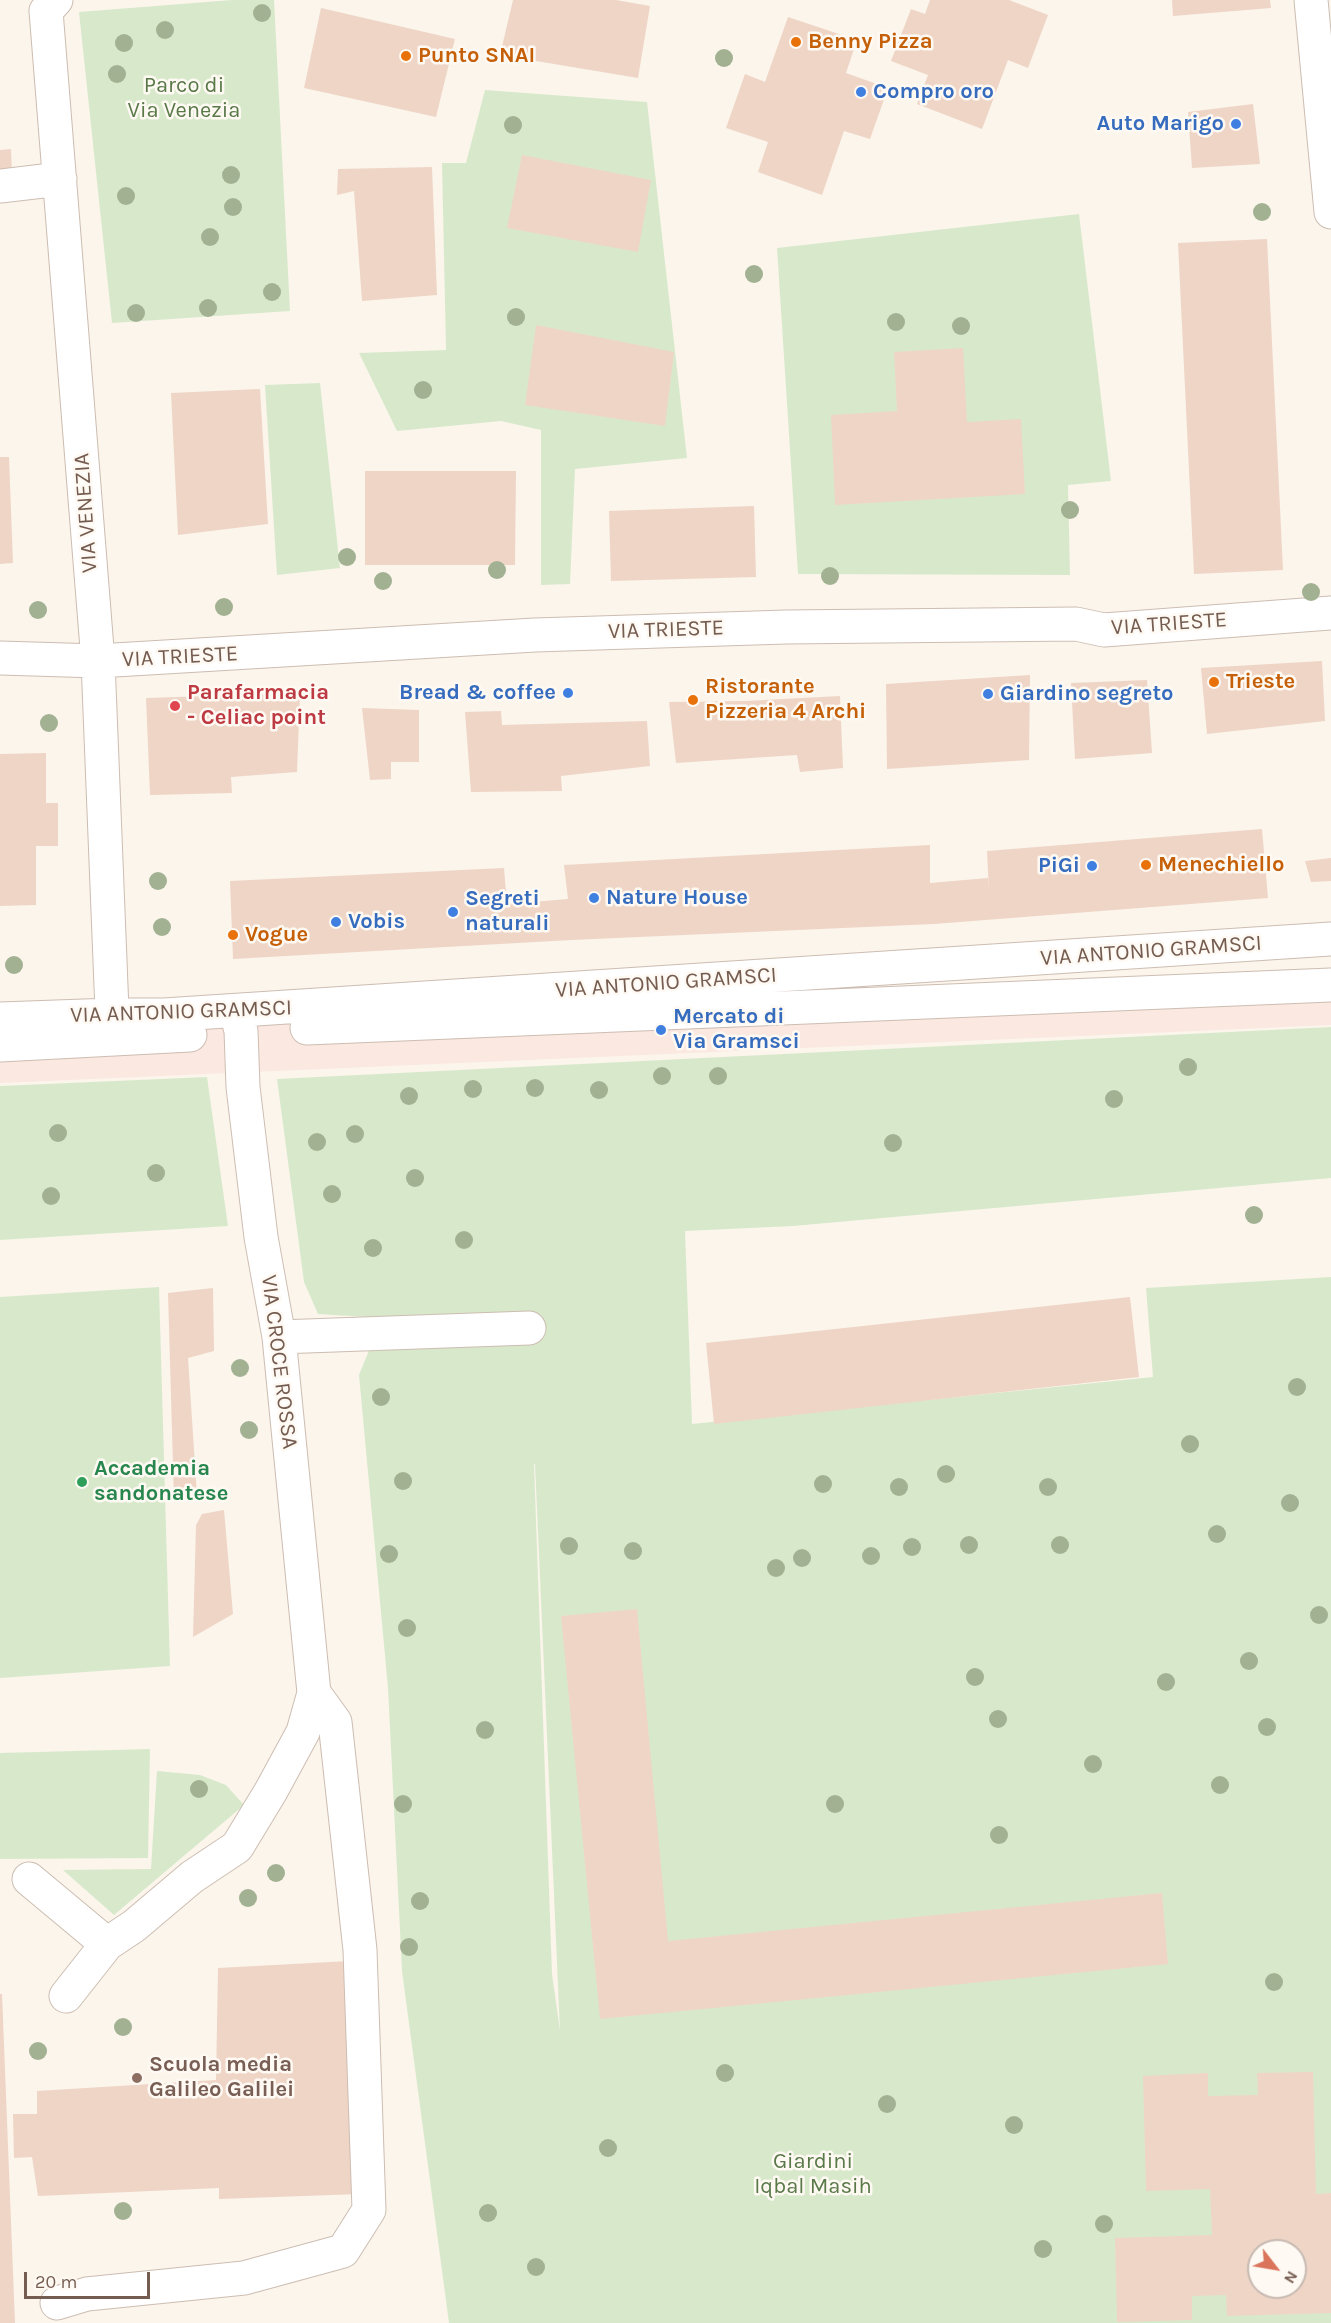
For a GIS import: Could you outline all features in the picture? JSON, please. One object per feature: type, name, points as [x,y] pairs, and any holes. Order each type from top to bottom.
[{"type":"street","points":[[1311,0],[1331,212]]},
{"type":"street","name":"VIA VENEZIA","points":[[51,6],[60,179],[98,661],[112,1027]]},
{"type":"street","points":[[0,186],[60,179]]},
{"type":"street","name":"VIA TRIESTE","points":[[0,658],[98,661],[535,635],[856,626],[1076,624],[1104,630],[1331,613]]},
{"type":"street","name":"VIA ANTONIO GRAMSCI","points":[[238,1021],[1331,939]]},
{"type":"street","name":"VIA ANTONIO GRAMSCI","points":[[0,1045],[112,1027],[238,1021],[1331,985]]},
{"type":"street","name":"VIA ANTONIO GRAMSCI","points":[[0,1019],[112,1027]]},
{"type":"street","name":"VIA CROCE ROSSA","points":[[238,1021],[243,1087],[261,1237],[279,1337],[314,1693]]},
{"type":"street","points":[[279,1337],[529,1328]]},
{"type":"street","points":[[66,1996],[107,1944],[135,1926],[192,1877],[237,1847],[303,1732],[314,1693]]},
{"type":"street","points":[[57,2303],[87,2294],[244,2278],[343,2251],[369,2210],[360,1950],[334,1722],[314,1693]]},
{"type":"street","points":[[29,1879],[107,1944]]},
{"type":"shaded area","name":"Mercato di Via Gramsci","points":[[1331,971],[1331,1025],[0,1083],[0,1035]]},
{"type":"green space","name":"Parco di Via Venezia","points":[[232,0],[274,0],[290,311],[112,323],[79,12]]},
{"type":"green space","points":[[485,90],[647,102],[687,458],[575,469],[570,584],[541,585],[541,430],[501,421],[397,431],[359,353],[446,350],[442,163],[466,163]]},
{"type":"green space","points":[[1079,214],[1111,481],[1068,485],[1070,575],[798,574],[777,248]]},
{"type":"green space","points":[[320,383],[340,568],[277,575],[265,385]]},
{"type":"green space","name":"Giardini Iqbal Masih","points":[[1331,1027],[1331,1178],[793,1226],[685,1231],[692,1424],[1153,1377],[1146,1288],[1331,1277],[1331,2323],[449,2323],[402,1971],[388,1688],[359,1375],[382,1318],[318,1314],[304,1282],[277,1079]],"holes":[[[535,1464],[560,2031],[552,1974]]]},
{"type":"green space","points":[[207,1077],[228,1226],[0,1240],[0,1086]]},
{"type":"green space","name":"Accademia sandonatese","points":[[159,1287],[170,1666],[0,1678],[0,1297]]},
{"type":"green space","points":[[150,1749],[148,1858],[0,1859],[0,1753]]},
{"type":"green space","points":[[157,1771],[200,1775],[226,1785],[244,1805],[114,1915],[63,1870],[151,1869]]},
{"type":"building","points":[[513,0],[616,0],[650,6],[638,78],[500,55]]},
{"type":"building","points":[[930,0],[1009,0],[1048,15],[1028,68],[1008,60],[982,129],[917,104],[928,75],[891,61],[911,9],[925,14]]},
{"type":"building","points":[[1172,0],[1270,0],[1271,8],[1173,16]]},
{"type":"building","points":[[321,8],[455,39],[436,117],[304,88]]},
{"type":"building","points":[[788,17],[857,40],[846,73],[888,88],[870,139],[844,131],[822,195],[758,172],[768,142],[726,128],[745,74],[765,82]]},
{"type":"building","points":[[1253,104],[1260,164],[1192,168],[1188,112]]},
{"type":"building","points":[[11,149],[12,176],[0,177],[0,150]]},
{"type":"building","points":[[522,155],[651,180],[638,252],[507,228]]},
{"type":"building","points":[[432,167],[437,295],[362,301],[354,191],[337,195],[338,169]]},
{"type":"building","points":[[1267,239],[1283,570],[1194,574],[1178,243]]},
{"type":"building","points":[[536,325],[674,352],[665,426],[525,405]]},
{"type":"building","points":[[963,348],[967,422],[1021,419],[1025,494],[835,505],[831,415],[897,411],[894,352]]},
{"type":"building","points":[[260,389],[268,524],[178,535],[171,393]]},
{"type":"building","points":[[0,457],[9,457],[13,563],[0,564]]},
{"type":"building","points":[[365,471],[516,471],[515,565],[365,565]]},
{"type":"building","points":[[754,506],[756,577],[611,581],[609,511]]},
{"type":"building","points":[[1322,661],[1325,721],[1207,734],[1201,668]]},
{"type":"building","points":[[1030,675],[1029,760],[887,769],[886,684]]},
{"type":"building","points":[[1147,680],[1152,753],[1075,759],[1071,683]]},
{"type":"building","points":[[300,693],[297,772],[231,777],[232,793],[150,795],[146,698]]},
{"type":"building","points":[[840,696],[843,768],[800,772],[797,755],[676,763],[669,702]]},
{"type":"building","points":[[362,708],[419,710],[419,762],[391,762],[391,779],[370,780]]},
{"type":"building","points":[[501,711],[502,725],[647,721],[650,766],[561,776],[562,791],[471,792],[465,712]]},
{"type":"building","points":[[46,753],[46,803],[58,803],[58,846],[36,846],[36,905],[0,906],[0,754]]},
{"type":"building","points":[[1262,829],[1268,898],[934,924],[571,940],[233,959],[230,881],[504,868],[507,904],[568,899],[564,865],[930,845],[930,883],[988,878],[989,891],[987,851]]},
{"type":"building","points":[[1331,858],[1331,881],[1311,882],[1305,861]]},
{"type":"building","points":[[213,1288],[214,1351],[188,1358],[197,1496],[174,1500],[168,1293]]},
{"type":"building","points":[[1130,1297],[1139,1377],[714,1424],[706,1343]]},
{"type":"building","points":[[224,1510],[233,1614],[193,1637],[196,1525],[202,1514]]},
{"type":"building","points":[[637,1609],[668,1941],[1162,1893],[1168,1964],[600,2019],[561,1616]]},
{"type":"building","points":[[349,1961],[360,2194],[219,2199],[219,2188],[38,2196],[32,2157],[14,2158],[13,2114],[37,2114],[37,2091],[216,2080],[218,1968]]},
{"type":"building","points":[[0,1994],[2,1994],[15,2323],[0,2323]]},
{"type":"building","points":[[1313,2072],[1316,2194],[1331,2193],[1331,2313],[1227,2316],[1226,2295],[1192,2296],[1192,2320],[1117,2322],[1115,2238],[1212,2235],[1210,2189],[1146,2191],[1143,2076],[1208,2073],[1208,2096],[1258,2095],[1257,2073]]},
{"type":"place","name":"Benny Pizza","points":[[796,42]]},
{"type":"place","name":"Punto SNAI","points":[[406,56]]},
{"type":"place","name":"Compro oro","points":[[861,92]]},
{"type":"place","name":"Auto Marigo","points":[[1236,124]]},
{"type":"place","name":"Trieste","points":[[1214,682]]},
{"type":"place","name":"Bread & coffee","points":[[568,693]]},
{"type":"place","name":"Giardino segreto","points":[[988,694]]},
{"type":"place","name":"Ristorante Pizzeria 4 Archi","points":[[693,700]]},
{"type":"place","name":"Parafarmacia - Celiac point","points":[[175,706]]},
{"type":"place","name":"Menechiello","points":[[1146,865]]},
{"type":"place","name":"PiGi","points":[[1092,866]]},
{"type":"place","name":"Nature House","points":[[594,898]]},
{"type":"place","name":"Segreti naturali","points":[[453,912]]},
{"type":"place","name":"Vobis","points":[[336,922]]},
{"type":"place","name":"Vogue","points":[[233,935]]},
{"type":"place","name":"Mercato di Via Gramsci","points":[[661,1030]]},
{"type":"place","name":"Accademia sandonatese","points":[[82,1482]]},
{"type":"place","name":"Scuola media Galileo Galilei","points":[[137,2078]]}]
